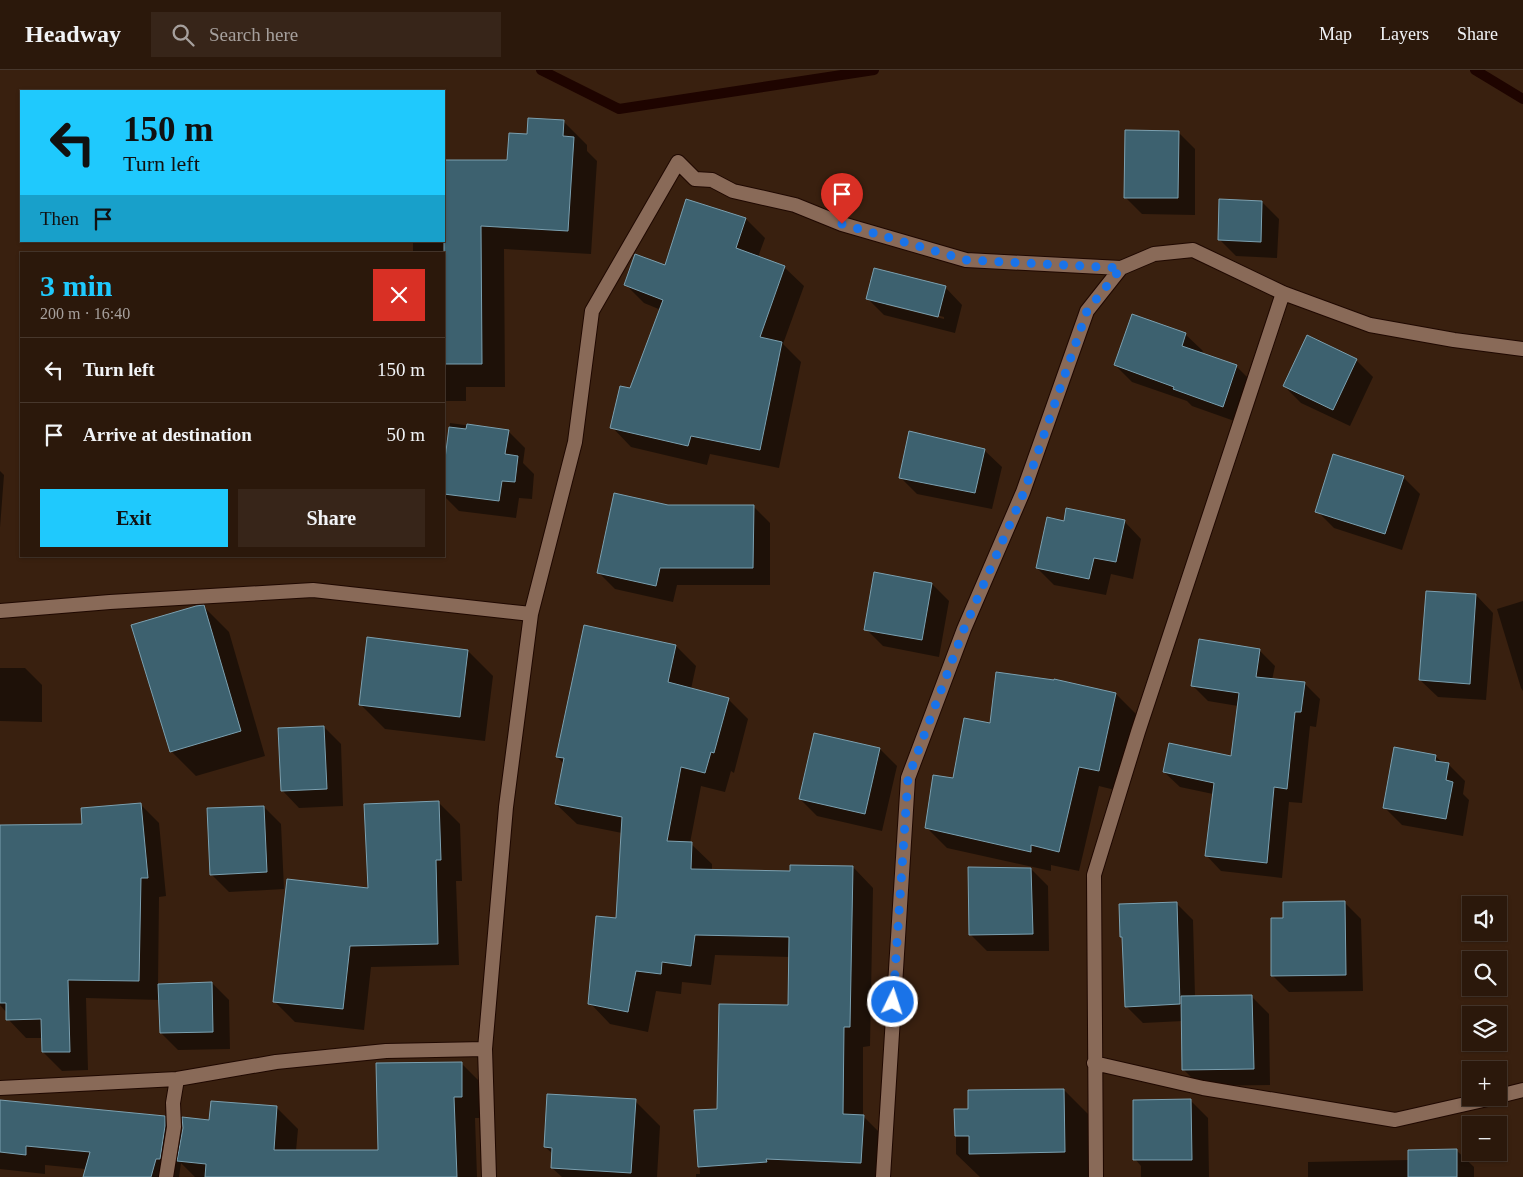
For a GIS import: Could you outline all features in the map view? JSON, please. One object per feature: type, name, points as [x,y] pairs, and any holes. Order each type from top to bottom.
[{"type":"street","points":[[488,1177],[485,1049],[506,807],[531,614],[575,442],[592,311],[678,162],[694,179],[712,180],[733,192],[795,205],[842,224],[966,260],[1121,268],[1154,254],[1193,250],[1283,293],[1370,325],[1454,340],[1523,349]]},
{"type":"street","points":[[883,1177],[908,778],[964,629],[1024,492],[1087,311],[1121,268]]},
{"type":"street","points":[[1096,1177],[1094,875],[1138,732],[1283,293]]},
{"type":"street","points":[[0,612],[110,602],[313,590],[531,614]]},
{"type":"street","points":[[0,1088],[177,1079],[276,1062],[386,1051],[485,1049]]},
{"type":"street","points":[[1094,1063],[1203,1088],[1395,1120],[1462,1105]]},
{"type":"street","points":[[166,1177],[174,1127],[173,1103],[177,1079]]},
{"type":"street","points":[[1507,1094],[1523,1090]]},
{"type":"building","points":[[528,118],[564,120],[563,136],[574,137],[568,231],[481,226],[482,364],[445,364],[445,160],[507,160],[509,133],[527,134]]},
{"type":"building","points":[[1125,130],[1179,131],[1178,198],[1124,198]]},
{"type":"building","points":[[686,199],[746,218],[736,248],[785,266],[760,337],[782,342],[760,450],[691,436],[688,446],[610,428],[620,386],[630,388],[663,300],[624,285],[635,254],[665,265]]},
{"type":"building","points":[[1219,199],[1262,201],[1261,242],[1218,240]]},
{"type":"building","points":[[874,268],[946,286],[938,317],[866,299]]},
{"type":"building","points":[[1132,314],[1186,333],[1182,346],[1237,365],[1223,407],[1114,365]]},
{"type":"building","points":[[1307,335],[1357,359],[1333,410],[1283,386]]},
{"type":"building","points":[[467,424],[509,430],[505,454],[518,456],[515,482],[502,481],[499,501],[445,494],[445,459],[449,427],[466,429]]},
{"type":"building","points":[[909,431],[985,449],[975,493],[899,478]]},
{"type":"building","points":[[1333,454],[1404,476],[1385,534],[1315,512]]},
{"type":"building","points":[[614,493],[668,505],[754,505],[753,568],[660,568],[656,586],[597,573]]},
{"type":"building","points":[[1066,508],[1125,520],[1116,562],[1094,558],[1089,579],[1036,568],[1047,517],[1064,521]]},
{"type":"building","points":[[874,572],[932,583],[922,640],[864,630]]},
{"type":"building","points":[[1426,591],[1476,594],[1470,684],[1419,680]]},
{"type":"building","points":[[204,605],[241,731],[170,752],[131,625]]},
{"type":"building","points":[[584,625],[676,645],[668,682],[729,698],[714,753],[711,752],[705,773],[681,767],[667,841],[692,842],[691,869],[790,871],[790,865],[853,866],[850,1027],[844,1027],[843,1114],[864,1115],[861,1163],[766,1159],[767,1162],[698,1167],[694,1110],[717,1109],[719,1004],[788,1005],[789,937],[695,935],[691,966],[662,962],[661,974],[636,971],[628,1012],[588,1004],[596,916],[616,918],[622,817],[555,804],[564,758],[556,757]]},
{"type":"building","points":[[367,637],[468,650],[460,717],[359,705]]},
{"type":"building","points":[[1199,639],[1260,649],[1256,677],[1305,682],[1301,712],[1295,712],[1287,789],[1274,787],[1267,863],[1205,856],[1214,783],[1163,772],[1169,743],[1231,756],[1239,693],[1191,686]]},
{"type":"building","points":[[996,672],[1054,679],[1116,693],[1099,771],[1079,767],[1059,852],[1031,845],[1031,852],[925,828],[933,775],[953,778],[964,718],[990,723]]},
{"type":"building","points":[[324,726],[327,789],[281,791],[278,728]]},
{"type":"building","points":[[814,733],[880,748],[865,814],[799,799]]},
{"type":"building","points":[[1394,747],[1436,755],[1435,761],[1449,763],[1446,780],[1453,782],[1446,819],[1383,808]]},
{"type":"building","points":[[439,801],[441,860],[436,860],[438,944],[350,946],[343,1009],[273,1002],[287,879],[368,888],[364,804]]},
{"type":"building","points":[[141,803],[148,878],[141,878],[139,981],[68,980],[70,1052],[42,1052],[41,1019],[6,1020],[6,1003],[0,1003],[0,825],[82,824],[81,808]]},
{"type":"building","points":[[264,806],[267,872],[210,875],[207,808]]},
{"type":"building","points":[[968,867],[1031,868],[1033,934],[969,935]]},
{"type":"building","points":[[1345,901],[1346,975],[1271,976],[1271,918],[1283,918],[1283,902]]},
{"type":"building","points":[[1177,902],[1180,1004],[1125,1007],[1119,904]]},
{"type":"building","points":[[212,982],[213,1032],[160,1033],[158,984]]},
{"type":"building","points":[[1252,995],[1254,1069],[1182,1070],[1181,996]]},
{"type":"building","points":[[462,1062],[462,1097],[454,1097],[457,1177],[205,1177],[206,1164],[177,1161],[183,1128],[182,1117],[209,1120],[211,1101],[277,1106],[274,1150],[378,1150],[376,1063]]},
{"type":"building","points":[[1064,1089],[1065,1152],[969,1154],[969,1136],[955,1136],[954,1109],[968,1109],[968,1090]]},
{"type":"building","points":[[547,1094],[636,1099],[631,1173],[551,1168],[552,1148],[544,1147]]},
{"type":"building","points":[[1191,1099],[1192,1160],[1133,1160],[1133,1100]]},
{"type":"building","points":[[0,1100],[165,1116],[160,1159],[156,1159],[151,1177],[83,1177],[90,1152],[26,1146],[26,1155],[0,1152]]},
{"type":"building","points":[[1457,1149],[1457,1177],[1408,1177],[1408,1150]]},
{"type":"waterway","points":[[541,70],[619,109],[874,70]]},
{"type":"waterway","points":[[1475,70],[1523,99]]},
{"type":"route","points":[[842,224],[966,260],[1121,268],[1087,311],[1024,492],[964,629],[908,778],[893,1002]]}]
